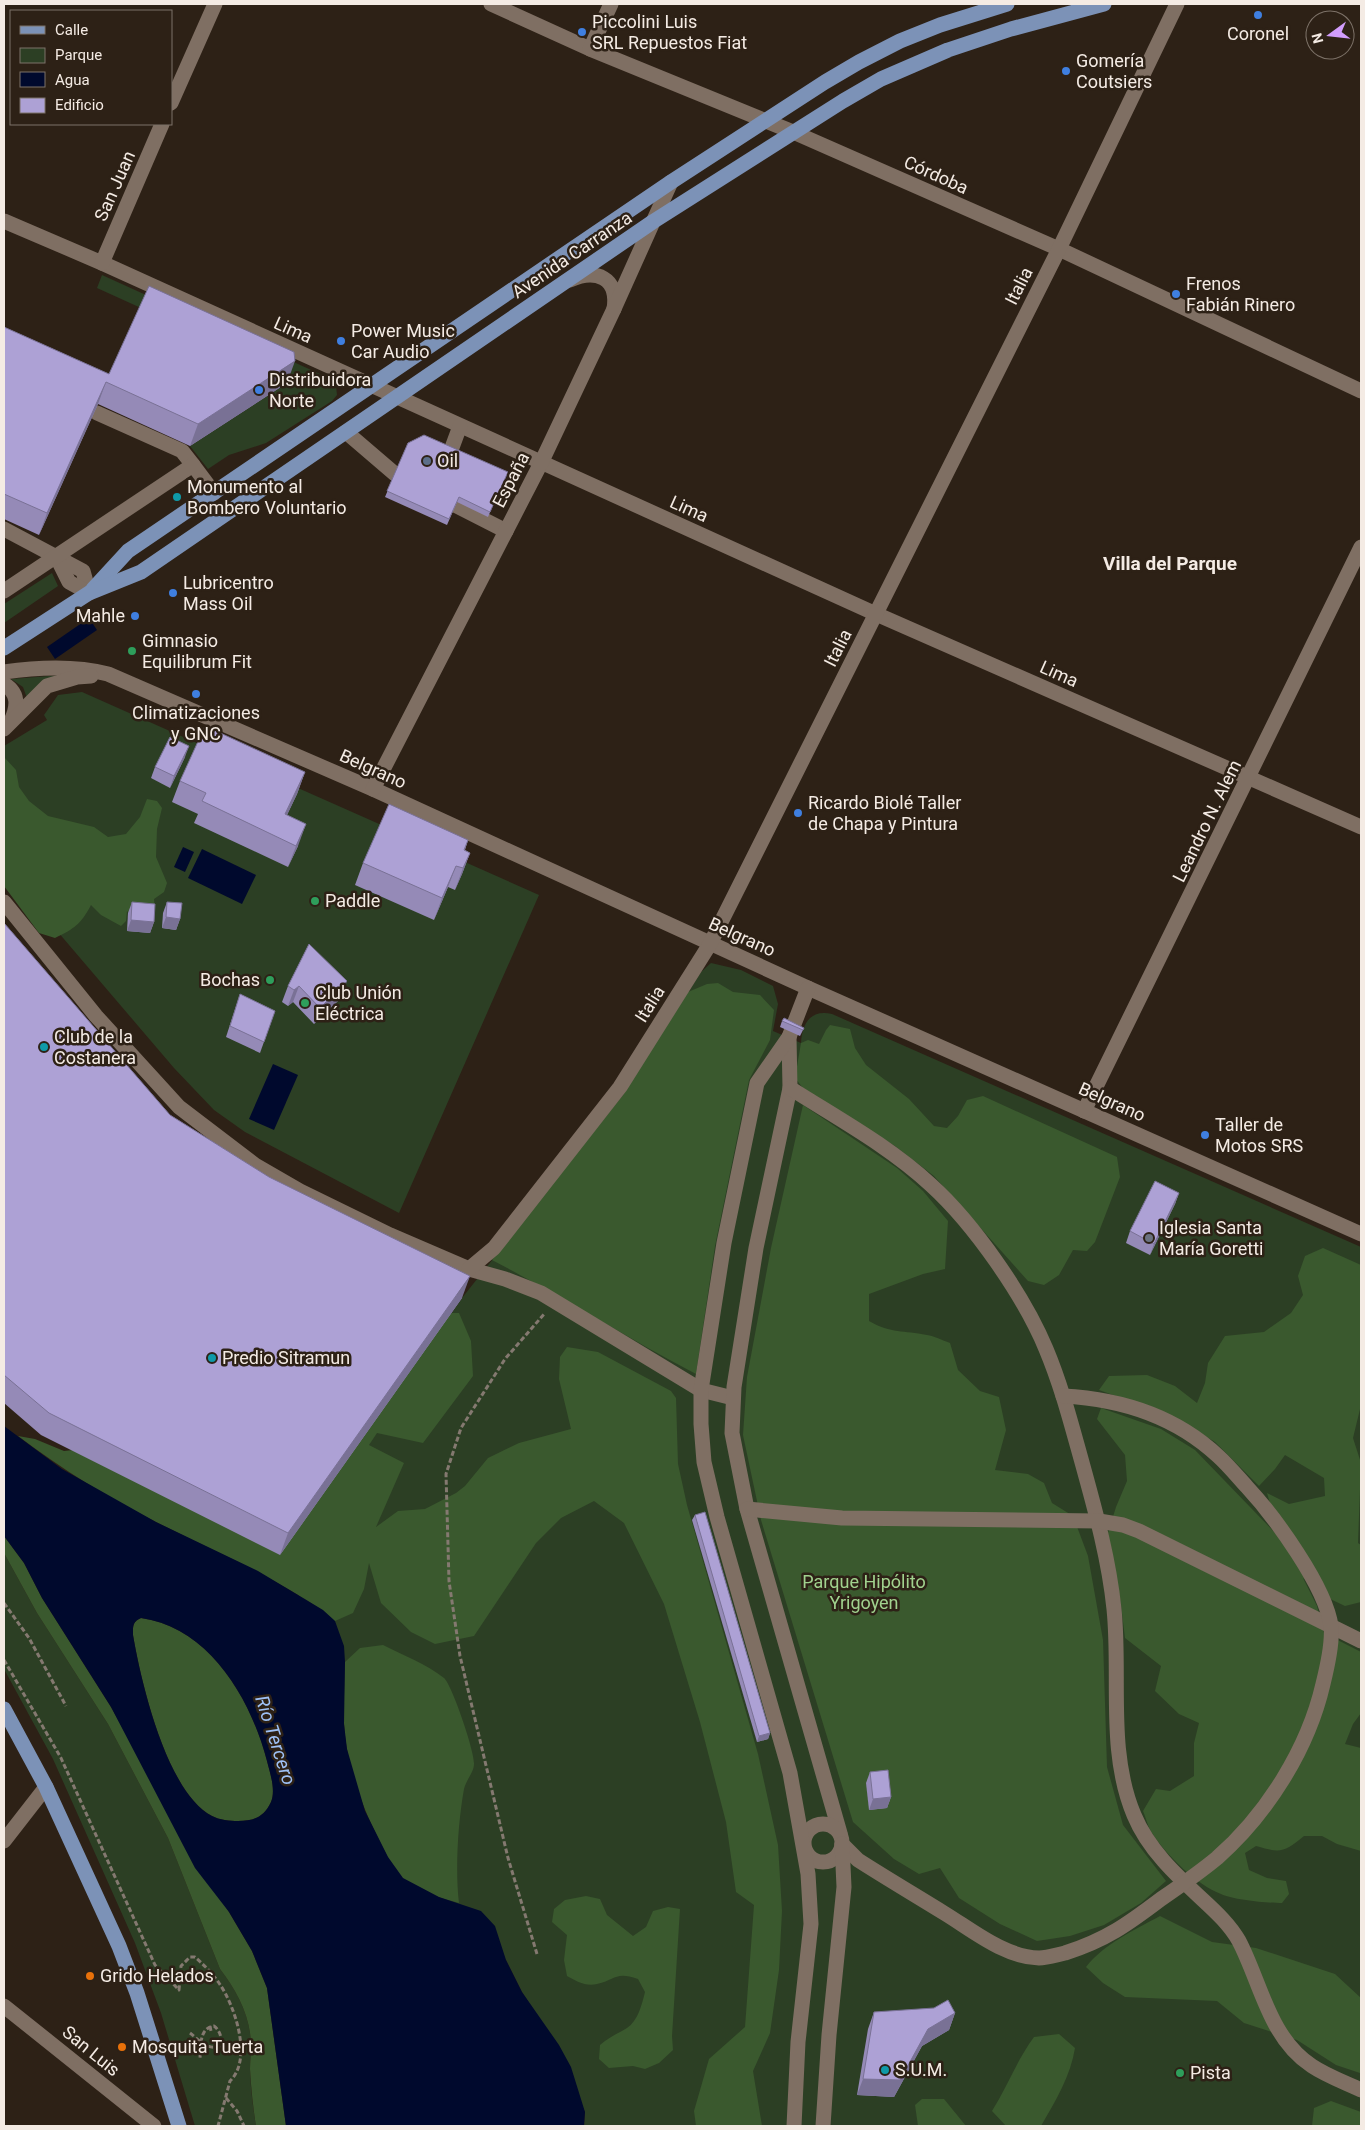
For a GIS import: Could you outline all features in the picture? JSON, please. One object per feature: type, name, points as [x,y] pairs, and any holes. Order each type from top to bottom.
[{"type":"main road","name":"Avenida Carranza","points":[[89,593],[128,552],[670,182],[764,120],[850,67],[900,41],[940,25],[1007,4]]},
{"type":"main road","name":"Avenida Carranza","points":[[4,648],[89,593],[141,572],[654,221],[793,132],[881,79],[917,62],[1011,29],[1104,4]]},
{"type":"main road","points":[[4,1709],[46,1787],[119,1946],[137,1993],[179,2126]]},
{"type":"street","points":[[172,101],[214,4]]},
{"type":"street","name":"Córdoba","points":[[491,4],[590,49],[793,132],[1058,249],[1361,391]]},
{"type":"street","points":[[590,49],[611,4]]},
{"type":"street","name":"Italia","points":[[469,1269],[494,1248],[620,1087],[710,944],[1058,249],[1177,4]]},
{"type":"street","name":"San Juan","points":[[102,263],[162,125]]},
{"type":"street","name":"España","points":[[373,789],[541,462],[613,311],[670,182]]},
{"type":"street","name":"Lima","points":[[4,221],[102,263],[876,614],[1361,827]]},
{"type":"street","points":[[562,284],[581,276],[593,274],[603,277],[609,283],[613,292],[615,301],[613,311]]},
{"type":"street","points":[[97,413],[182,451],[214,493]]},
{"type":"street","points":[[450,453],[460,426]]},
{"type":"street","points":[[346,432],[395,474]]},
{"type":"street","points":[[4,591],[192,464]]},
{"type":"street","points":[[455,506],[506,531]]},
{"type":"street","points":[[4,528],[56,556],[69,582],[89,593]]},
{"type":"street","name":"Leandro N. Alem","points":[[1084,1111],[1361,547]]},
{"type":"street","name":"Belgrano","points":[[4,672],[60,667],[82,668],[108,674],[373,789],[710,944],[1361,1234]]},
{"type":"street","points":[[7,726],[47,686],[77,677],[108,674]]},
{"type":"street","points":[[4,684],[12,689],[16,696],[16,709],[7,726]]},
{"type":"street","points":[[4,902],[96,1016],[179,1106],[255,1165],[390,1235],[469,1269],[505,1279],[541,1293],[701,1390],[734,1398]]},
{"type":"street","points":[[794,2126],[798,2042],[810,1924],[810,1900],[804,1844],[790,1773],[712,1499],[702,1441],[701,1390],[724,1244],[757,1084],[789,1037],[808,988]]},
{"type":"street","points":[[789,1037],[790,1088],[756,1248],[734,1398],[732,1434],[747,1509],[841,1839],[844,1886],[829,2035],[823,2126]]},
{"type":"street","points":[[790,1088],[892,1154],[931,1185],[969,1225],[1025,1306],[1045,1348],[1063,1396],[1099,1521],[1112,1587],[1116,1630],[1119,1740],[1124,1782],[1131,1807],[1142,1834],[1156,1853],[1228,1925],[1238,1940],[1277,2028],[1288,2045],[1298,2056],[1322,2073],[1361,2090]]},
{"type":"street","points":[[841,1839],[838,1854],[830,1861],[824,1862],[814,1860],[808,1856],[804,1844],[807,1832],[817,1824],[830,1825],[858,1860],[995,1944],[1025,1956],[1041,1958],[1074,1950],[1118,1931],[1216,1858],[1253,1820],[1302,1748],[1317,1711],[1327,1668],[1331,1627],[1323,1602],[1304,1563],[1266,1508],[1218,1456],[1194,1436],[1137,1407],[1112,1401],[1063,1396]]},
{"type":"street","points":[[747,1509],[842,1518],[1099,1521],[1122,1525],[1139,1531],[1361,1641]]},
{"type":"street","points":[[4,1840],[46,1787]]},
{"type":"street","name":"San Luis","points":[[4,2006],[154,2126]]},
{"type":"path","points":[[537,1954],[508,1858],[460,1656],[449,1582],[446,1474],[461,1428],[466,1420],[505,1359],[555,1301]]},
{"type":"path","points":[[4,1603],[29,1638],[66,1706]]},
{"type":"path","points":[[4,1660],[61,1758],[155,1965],[179,1990],[181,1966],[190,1957],[195,1957],[210,1971],[228,1998],[235,2015],[240,2036],[241,2058],[235,2076],[230,2081],[218,2126]]},
{"type":"path","points":[[210,2026],[212,2032]]},
{"type":"path","points":[[200,2058],[203,2034],[210,2026]]},
{"type":"path","points":[[210,2026],[217,2028],[221,2038],[221,2044],[217,2048]]},
{"type":"path","points":[[190,2033],[210,2047],[217,2048]]},
{"type":"path","points":[[215,2043],[217,2048]]},
{"type":"path","points":[[226,2098],[237,2111],[244,2126]]},
{"type":"green space","points":[[102,275],[331,379],[336,386],[337,395],[332,401],[266,443],[229,455],[208,469],[190,446],[287,383],[286,374],[97,288]]},
{"type":"green space","points":[[52,573],[58,586],[4,623],[4,604]]},
{"type":"green space","points":[[63,675],[27,698],[23,687],[11,679]]},
{"type":"green space","name":"Club Unión Eléctrica","points":[[82,692],[539,895],[399,1213],[245,1132],[214,1110],[174,1068],[11,877],[4,865],[4,746],[47,720],[44,715],[58,695]]},
{"type":"green space","points":[[4,757],[16,770],[19,787],[29,801],[48,816],[94,827],[108,837],[126,834],[140,817],[147,799],[157,801],[162,808],[157,829],[156,857],[167,883],[164,892],[154,899],[155,911],[151,917],[133,917],[127,911],[126,921],[121,926],[101,915],[91,905],[84,917],[72,929],[62,935],[55,938],[39,933],[4,886]]},
{"type":"green space","name":"Parque Hipólito Yrigoyen","points":[[711,963],[741,970],[773,986],[778,1004],[773,1031],[801,1043],[803,1029],[809,1019],[818,1014],[832,1014],[1361,1247],[1361,2126],[584,2126],[585,2112],[536,2014],[522,1992],[506,1960],[439,1897],[280,1555],[462,1298],[623,1095],[701,972]]},
{"type":"green space","points":[[718,983],[733,992],[760,995],[774,1010],[770,1040],[749,1080],[715,1246],[696,1374],[492,1260],[623,1095],[688,992],[707,984]]},
{"type":"green space","points":[[830,1025],[850,1029],[855,1048],[866,1065],[909,1099],[934,1126],[947,1128],[958,1116],[967,1100],[983,1096],[1117,1157],[1120,1177],[1095,1242],[1087,1251],[1073,1250],[1059,1275],[1044,1285],[1028,1281],[934,1176],[895,1146],[803,1088],[795,1078],[801,1043],[808,1040],[819,1044]]},
{"type":"green space","points":[[803,1105],[897,1168],[923,1191],[948,1221],[945,1269],[923,1274],[869,1294],[869,1321],[891,1330],[930,1336],[950,1343],[958,1370],[980,1391],[999,1397],[1006,1430],[995,1470],[1028,1474],[1044,1483],[1052,1503],[1073,1516],[1088,1556],[1103,1640],[1107,1767],[1123,1825],[1166,1881],[1141,1903],[1104,1925],[1070,1936],[1037,1941],[1000,1924],[959,1898],[940,1868],[919,1874],[894,1859],[853,1822],[761,1520],[743,1435],[747,1377],[771,1248]]},
{"type":"green space","points":[[1323,1248],[1361,1265],[1361,1405],[1353,1438],[1361,1463],[1358,1543],[1361,1545],[1361,1602],[1345,1606],[1326,1597],[1303,1578],[1317,1606],[1324,1633],[1361,1652],[1361,1713],[1353,1724],[1345,1744],[1361,1748],[1361,1851],[1337,1844],[1322,1836],[1304,1836],[1282,1850],[1271,1850],[1256,1846],[1245,1853],[1249,1870],[1267,1878],[1286,1881],[1289,1894],[1282,1903],[1260,1902],[1221,1894],[1192,1877],[1158,1842],[1151,1831],[1143,1811],[1156,1789],[1170,1791],[1194,1776],[1194,1743],[1199,1723],[1179,1714],[1155,1691],[1161,1666],[1125,1638],[1108,1533],[1127,1481],[1125,1455],[1097,1419],[1101,1408],[1161,1429],[1195,1450],[1280,1538],[1267,1493],[1289,1504],[1325,1496],[1324,1478],[1285,1455],[1259,1486],[1215,1442],[1172,1416],[1099,1390],[1109,1376],[1147,1375],[1175,1386],[1197,1403],[1205,1383],[1208,1363],[1225,1336],[1264,1332],[1291,1313],[1303,1295],[1298,1276],[1305,1256]]},
{"type":"green space","points":[[452,1313],[459,1313],[471,1341],[473,1376],[423,1443],[377,1433],[369,1445],[404,1463],[376,1527],[398,1511],[425,1509],[456,1493],[465,1486],[488,1458],[519,1443],[571,1429],[559,1379],[560,1357],[567,1347],[598,1352],[671,1391],[676,1398],[678,1464],[687,1505],[758,1754],[778,1845],[782,1911],[779,1970],[770,2033],[753,2071],[762,2126],[696,2126],[694,2111],[709,2059],[745,2027],[754,1905],[736,1892],[726,1822],[700,1722],[664,1604],[624,1523],[594,1501],[561,1518],[536,1543],[474,1636],[435,1644],[411,1632],[381,1603],[369,1563],[364,1589],[353,1613],[335,1621],[313,1604],[272,1580],[138,1513],[103,1493],[51,1460],[18,1436],[35,1439],[64,1451],[73,1450]]},
{"type":"green space","points":[[4,1536],[24,1563],[42,1598],[111,1707],[154,1785],[252,1951],[267,1988],[286,2126],[256,2126],[250,2076],[251,2046],[249,2025],[242,2005],[220,1969],[168,1838],[108,1724],[37,1613],[4,1553]]},
{"type":"green space","points":[[4,1553],[37,1613],[108,1724],[168,1838],[220,1969],[242,2005],[249,2025],[251,2081],[256,2126],[195,2126],[161,2013],[135,1943],[53,1759],[4,1669]]},
{"type":"green space","points":[[141,1618],[165,1624],[187,1635],[207,1651],[224,1670],[238,1691],[260,1737],[272,1782],[271,1802],[262,1815],[249,1820],[238,1821],[212,1816],[196,1804],[182,1785],[169,1761],[159,1735],[142,1680],[133,1635],[133,1627]]},
{"type":"green space","points":[[383,1645],[422,1664],[444,1678],[448,1683],[467,1733],[474,1764],[464,1789],[460,1816],[457,1861],[459,1903],[423,1891],[409,1884],[399,1875],[389,1860],[372,1826],[351,1769],[344,1723],[345,1662],[360,1648]]},
{"type":"green space","points":[[586,1896],[600,1899],[607,1915],[633,1936],[646,1927],[653,1911],[668,1907],[680,1909],[672,2036],[673,2050],[659,2063],[645,2069],[633,2066],[609,2068],[599,2059],[600,2045],[631,2025],[637,2017],[645,1992],[638,1979],[620,1976],[589,1985],[567,1976],[564,1960],[567,1935],[552,1922],[554,1909],[565,1900]]},
{"type":"green space","points":[[1160,1916],[1212,1942],[1256,1948],[1335,1974],[1361,1998],[1360,2073],[1336,2065],[1297,2040],[1244,2023],[1217,2001],[1125,1997],[1103,1983],[1086,1967],[1110,1944]]},
{"type":"green space","points":[[1059,2034],[1075,2048],[1066,2078],[1041,2126],[1006,2126],[992,2111],[1022,2055],[1034,2037]]},
{"type":"green space","points":[[922,2099],[944,2099],[966,2126],[918,2126],[915,2105]]},
{"type":"green space","points":[[1331,2101],[1361,2112],[1361,2126],[1312,2126],[1314,2108]]},
{"type":"water","points":[[89,618],[97,630],[55,659],[47,647]]},
{"type":"water","points":[[183,847],[194,852],[185,872],[174,867]]},
{"type":"water","points":[[202,849],[256,875],[242,904],[188,878]]},
{"type":"water","points":[[273,1064],[298,1075],[274,1130],[249,1119]]},
{"type":"water","name":"Río Tercero","points":[[4,1426],[62,1469],[156,1522],[258,1571],[323,1610],[335,1621],[344,1646],[344,1724],[347,1749],[365,1811],[388,1857],[403,1878],[439,1897],[481,1911],[495,1926],[506,1960],[522,1992],[559,2045],[571,2067],[585,2112],[584,2126],[286,2126],[267,1988],[252,1951],[229,1912],[195,1868],[111,1707],[42,1598],[24,1563],[4,1536]],"holes":[[[141,1618],[165,1624],[187,1635],[207,1651],[224,1670],[250,1714],[260,1737],[273,1787],[271,1802],[262,1815],[258,1817],[235,1821],[212,1816],[196,1804],[182,1785],[169,1761],[142,1680],[133,1635],[133,1627]]]},
{"type":"building","points":[[149,286],[294,352],[295,361],[198,424],[106,382],[47,513],[4,494],[4,327],[109,374]]},
{"type":"building","points":[[424,435],[508,472],[490,512],[459,497],[449,519],[387,491],[408,443]]},
{"type":"building","points":[[205,726],[305,772],[285,814],[306,824],[296,846],[202,801],[206,793],[180,781]]},
{"type":"building","points":[[170,737],[189,746],[174,776],[155,767]]},
{"type":"building","points":[[389,804],[468,840],[464,850],[470,853],[463,868],[456,866],[442,898],[363,863]]},
{"type":"building","points":[[132,902],[155,904],[154,922],[131,920]]},
{"type":"building","points":[[167,902],[182,903],[180,919],[166,917]]},
{"type":"building","name":"Predio Sitramun","points":[[4,923],[170,1115],[269,1177],[470,1276],[288,1533],[49,1413],[4,1375]]},
{"type":"building","points":[[309,944],[347,981],[320,1008],[299,986],[294,990],[288,986]]},
{"type":"building","points":[[240,994],[275,1011],[264,1042],[230,1026]]},
{"type":"building","points":[[784,1018],[804,1028],[803,1030],[782,1021]]},
{"type":"building","points":[[1155,1181],[1179,1193],[1154,1244],[1130,1231]]},
{"type":"building","points":[[705,1512],[770,1733],[759,1736],[695,1515]]},
{"type":"building","points":[[888,1770],[891,1797],[873,1799],[870,1772]]},
{"type":"building","name":"S.U.M.","points":[[948,2000],[955,2013],[928,2029],[900,2080],[863,2079],[874,2012],[934,2008]]},
{"type":"place","name":"Coronel","points":[[1258,15]]},
{"type":"place","name":"Piccolini Luis SRL Repuestos Fiat","points":[[582,32]]},
{"type":"place","name":"Gomería Coutsiers","points":[[1066,71]]},
{"type":"place","name":"Frenos Fabián Rinero","points":[[1176,294]]},
{"type":"place","name":"Power Music Car Audio","points":[[341,341]]},
{"type":"place","name":"Distribuidora Norte","points":[[259,390]]},
{"type":"place","name":"Oil","points":[[427,461]]},
{"type":"place","name":"Monumento al Bombero Voluntario","points":[[177,497]]},
{"type":"place","name":"Lubricentro Mass Oil","points":[[173,593]]},
{"type":"place","name":"Mahle","points":[[135,616]]},
{"type":"place","name":"Gimnasio Equilibrum Fit","points":[[132,651]]},
{"type":"place","name":"Climatizaciones y GNC","points":[[196,694]]},
{"type":"place","name":"Ricardo Biolé Taller de Chapa y Pintura","points":[[798,813]]},
{"type":"place","name":"Paddle","points":[[315,901]]},
{"type":"place","name":"Bochas","points":[[270,980]]},
{"type":"place","name":"Club Unión Eléctrica","points":[[305,1003]]},
{"type":"place","name":"Club de la Costanera","points":[[44,1047]]},
{"type":"place","name":"Taller de Motos SRS","points":[[1205,1135]]},
{"type":"place","name":"Iglesia Santa María Goretti","points":[[1149,1238]]},
{"type":"place","name":"Predio Sitramun","points":[[212,1358]]},
{"type":"place","name":"Grido Helados","points":[[90,1976]]},
{"type":"place","name":"Mosquita Tuerta","points":[[122,2047]]},
{"type":"place","name":"S.U.M.","points":[[885,2070]]},
{"type":"place","name":"Pista","points":[[1180,2073]]},
{"type":"district","name":"Villa del Parque","points":[[1170,563]]}]
